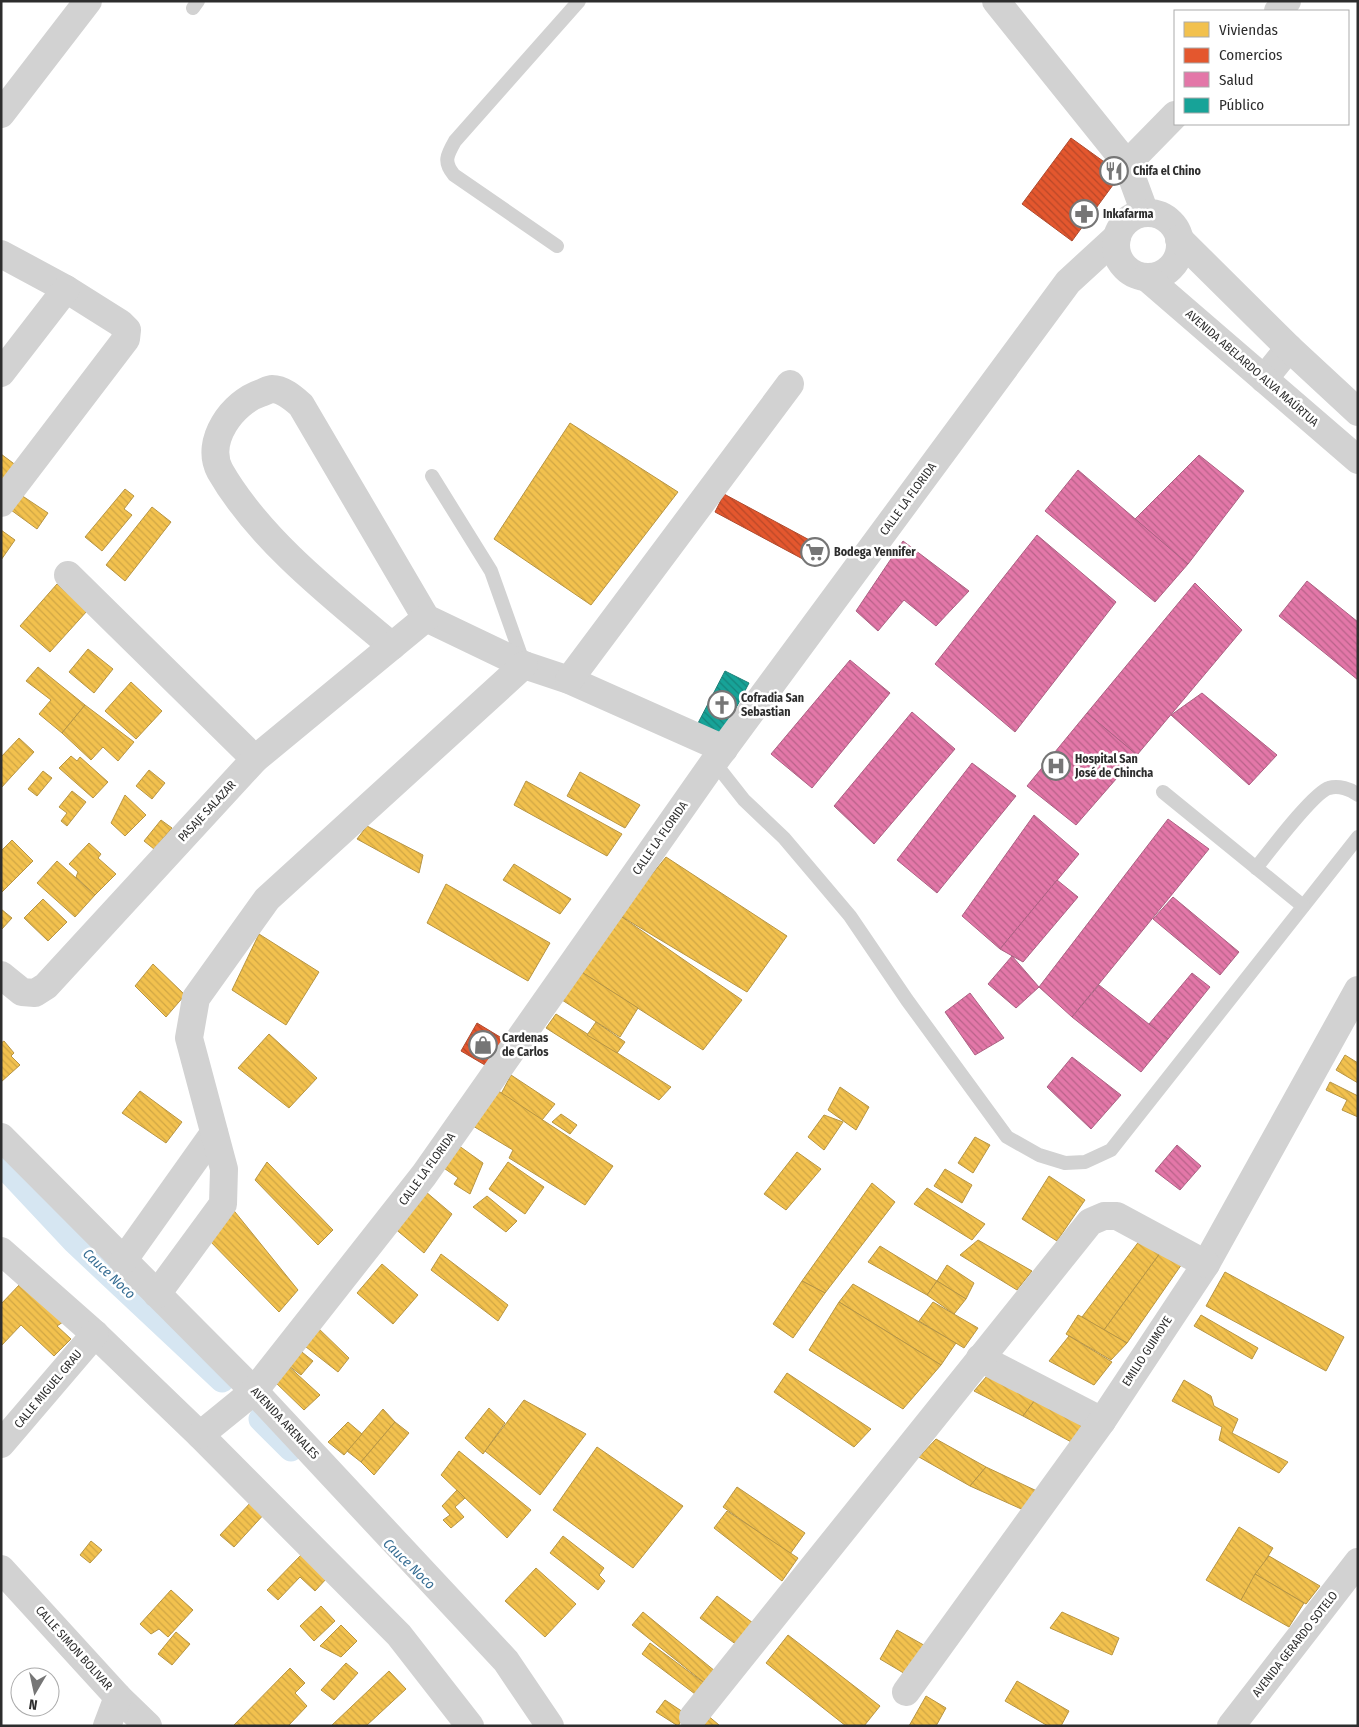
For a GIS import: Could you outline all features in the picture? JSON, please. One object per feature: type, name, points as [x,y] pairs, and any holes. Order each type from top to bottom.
[{"type":"street","points":[[7,99],[88,1]]},
{"type":"street","points":[[996,1],[1127,164],[1145,213]]},
{"type":"street","points":[[1127,164],[1174,116]]},
{"type":"street","points":[[1145,213],[1163,217],[1171,223],[1176,230],[1180,248],[1178,258],[1165,272],[1156,276],[1146,277],[1137,275],[1122,264],[1116,246],[1121,228],[1136,216],[1145,213]]},
{"type":"street","name":"CALLE LA FLORIDA","points":[[200,1435],[254,1391],[424,1175],[719,756],[1068,282],[1117,237]]},
{"type":"street","points":[[1179,239],[1289,348],[1358,412]]},
{"type":"street","points":[[1,254],[66,289],[120,323],[127,330],[126,339],[1,503]]},
{"type":"street","name":"AVENIDA ABELARDO ALVA MAÚRTUA","points":[[1146,277],[1358,460]]},
{"type":"street","points":[[1,373],[66,289]]},
{"type":"street","points":[[1264,379],[1289,348]]},
{"type":"street","points":[[569,680],[790,384]]},
{"type":"street","points":[[392,646],[335,598],[284,551],[241,502],[219,468],[215,452],[222,427],[229,415],[239,404],[255,394],[272,389],[289,394],[301,405],[426,618],[524,665],[569,680],[719,756]]},
{"type":"street","points":[[68,575],[254,760]]},
{"type":"street","name":"PASAJE SALAZAR","points":[[1,975],[22,992],[35,993],[46,986],[254,760],[426,618]]},
{"type":"street","points":[[157,1294],[224,1204],[224,1169],[189,1038],[196,998],[267,899],[524,665]]},
{"type":"street","name":"EMILIO GUIMOYE","points":[[906,1692],[1102,1421],[1206,1264],[1358,990]]},
{"type":"street","points":[[124,1261],[214,1133]]},
{"type":"street","name":"AVENIDA ARENALES","points":[[1,1137],[254,1391],[506,1661],[550,1726]]},
{"type":"street","points":[[692,1717],[1090,1222],[1104,1216],[1117,1216],[1206,1264]]},
{"type":"street","points":[[1,1250],[95,1334],[200,1435],[399,1635],[470,1726]]},
{"type":"street","name":"CALLE MIGUEL GRAU","points":[[1,1444],[95,1334]]},
{"type":"street","points":[[980,1358],[1102,1421]]},
{"type":"street","name":"AVENIDA GERARDO SOTELO","points":[[1232,1726],[1358,1562]]},
{"type":"street","name":"CALLE SIMON BOLIVAR","points":[[1,1569],[118,1697],[148,1726]]},
{"type":"street","points":[[107,1726],[118,1697]]},
{"type":"lane","points":[[556,246],[454,175],[448,168],[447,160],[455,141],[579,1]]},
{"type":"lane","points":[[432,476],[491,571],[524,665]]},
{"type":"lane","points":[[719,756],[744,800],[784,838],[850,916],[913,1008],[1006,1137],[1039,1155],[1065,1163],[1085,1162],[1111,1150],[1358,836]]},
{"type":"lane","points":[[1256,868],[1314,798],[1328,788],[1341,787],[1358,796]]},
{"type":"lane","points":[[1163,792],[1303,906]]},
{"type":"building: Viviendas","points":[[570,423],[678,492],[591,605],[494,539]]},
{"type":"building: Viviendas","points":[[1,454],[21,469],[1,494]]},
{"type":"building: Viviendas","points":[[125,489],[134,496],[124,509],[132,515],[102,551],[85,537]]},
{"type":"building: Viviendas","points":[[21,495],[48,513],[37,529],[11,510]]},
{"type":"building: Viviendas","points":[[152,507],[171,522],[125,581],[106,565]]},
{"type":"building: Viviendas","points":[[1,530],[15,540],[1,560]]},
{"type":"building: Viviendas","points":[[57,584],[87,611],[50,652],[20,626]]},
{"type":"building: Viviendas","points":[[88,649],[113,669],[94,693],[69,672]]},
{"type":"building: Viviendas","points":[[38,667],[85,705],[62,733],[39,714],[51,700],[26,681]]},
{"type":"building: Viviendas","points":[[131,682],[162,711],[136,739],[105,711]]},
{"type":"building: Viviendas","points":[[85,705],[134,742],[118,761],[103,747],[91,760],[62,733]]},
{"type":"building: Viviendas","points":[[19,738],[34,752],[1,788],[1,757]]},
{"type":"building: Viviendas","points":[[71,756],[77,761],[80,757],[108,782],[93,798],[59,768]]},
{"type":"building: Viviendas","points":[[149,770],[165,783],[152,799],[136,786]]},
{"type":"building: Viviendas","points":[[43,771],[52,778],[37,796],[28,789]]},
{"type":"building: Viviendas","points":[[580,772],[640,805],[625,828],[567,796]]},
{"type":"building: Viviendas","points":[[526,781],[622,834],[607,856],[514,805]]},
{"type":"building: Viviendas","points":[[72,791],[86,802],[67,826],[61,821],[67,813],[59,807]]},
{"type":"building: Viviendas","points":[[125,795],[146,815],[125,836],[111,823]]},
{"type":"building: Viviendas","points":[[161,820],[172,828],[154,849],[144,841]]},
{"type":"building: Viviendas","points":[[367,826],[423,855],[419,873],[357,839]]},
{"type":"building: Viviendas","points":[[12,840],[33,861],[1,893],[1,851]]},
{"type":"building: Viviendas","points":[[89,843],[101,854],[98,858],[116,874],[95,895],[76,877],[78,872],[69,864]]},
{"type":"building: Viviendas","points":[[666,857],[787,936],[747,992],[619,915]]},
{"type":"building: Viviendas","points":[[57,861],[95,895],[75,917],[37,883]]},
{"type":"building: Viviendas","points":[[514,864],[571,899],[560,914],[503,880]]},
{"type":"building: Viviendas","points":[[446,884],[550,943],[528,981],[427,923]]},
{"type":"building: Viviendas","points":[[43,899],[67,922],[48,941],[24,918]]},
{"type":"building: Viviendas","points":[[1,909],[12,918],[1,930]]},
{"type":"building: Viviendas","points":[[619,915],[742,1000],[703,1050],[580,971]]},
{"type":"building: Viviendas","points":[[259,934],[319,972],[286,1025],[232,990]]},
{"type":"building: Viviendas","points":[[153,964],[185,995],[166,1017],[135,986]]},
{"type":"building: Viviendas","points":[[580,971],[638,1008],[620,1037],[562,1000]]},
{"type":"building: Viviendas","points":[[556,1014],[671,1087],[659,1100],[546,1028]]},
{"type":"building: Viviendas","points":[[596,1022],[625,1042],[617,1053],[587,1035]]},
{"type":"building: Viviendas","points":[[269,1034],[317,1078],[289,1108],[238,1068]]},
{"type":"building: Viviendas","points":[[4,1041],[14,1053],[11,1056],[20,1065],[1,1082],[1,1043]]},
{"type":"building: Viviendas","points":[[1345,1055],[1358,1063],[1358,1083],[1336,1070]]},
{"type":"building: Viviendas","points":[[511,1075],[555,1104],[542,1120],[501,1094]]},
{"type":"building: Viviendas","points":[[1330,1082],[1358,1096],[1358,1117],[1342,1110],[1347,1100],[1326,1090]]},
{"type":"building: Viviendas","points":[[840,1087],[869,1107],[856,1130],[828,1110]]},
{"type":"building: Viviendas","points":[[497,1090],[613,1166],[585,1205],[509,1158],[513,1150],[473,1126]]},
{"type":"building: Viviendas","points":[[140,1091],[182,1122],[166,1143],[122,1113]]},
{"type":"building: Viviendas","points":[[561,1114],[577,1125],[570,1134],[552,1122]]},
{"type":"building: Viviendas","points":[[824,1115],[843,1122],[824,1150],[808,1137]]},
{"type":"building: Viviendas","points":[[975,1137],[990,1145],[973,1173],[958,1163]]},
{"type":"building: Viviendas","points":[[455,1143],[483,1163],[470,1194],[454,1184],[458,1178],[441,1166]]},
{"type":"building: Viviendas","points":[[797,1152],[821,1169],[786,1210],[764,1194]]},
{"type":"building: Viviendas","points":[[267,1162],[333,1230],[318,1245],[255,1180]]},
{"type":"building: Viviendas","points":[[508,1162],[544,1187],[525,1214],[489,1189]]},
{"type":"building: Viviendas","points":[[945,1169],[972,1185],[962,1203],[934,1186]]},
{"type":"building: Viviendas","points":[[1049,1176],[1085,1200],[1057,1241],[1022,1219]]},
{"type":"building: Viviendas","points":[[872,1183],[895,1202],[825,1293],[802,1281]]},
{"type":"building: Viviendas","points":[[419,1186],[452,1214],[424,1253],[393,1227]]},
{"type":"building: Viviendas","points":[[927,1188],[985,1224],[972,1240],[914,1204]]},
{"type":"building: Viviendas","points":[[487,1196],[517,1221],[506,1232],[473,1207]]},
{"type":"building: Viviendas","points":[[231,1207],[298,1290],[279,1312],[207,1238]]},
{"type":"building: Viviendas","points":[[1143,1236],[1166,1245],[1104,1330],[1082,1317]]},
{"type":"building: Viviendas","points":[[978,1240],[1032,1271],[1017,1290],[960,1255]]},
{"type":"building: Viviendas","points":[[1166,1245],[1184,1261],[1127,1343],[1104,1330]]},
{"type":"building: Viviendas","points":[[880,1246],[937,1281],[927,1295],[868,1262]]},
{"type":"building: Viviendas","points":[[441,1254],[508,1305],[498,1321],[431,1270]]},
{"type":"building: Viviendas","points":[[382,1264],[418,1295],[393,1324],[357,1293]]},
{"type":"building: Viviendas","points":[[947,1265],[974,1283],[966,1299],[937,1281]]},
{"type":"building: Viviendas","points":[[1225,1272],[1344,1337],[1326,1371],[1206,1306]]},
{"type":"building: Viviendas","points":[[802,1281],[825,1293],[793,1338],[773,1324]]},
{"type":"building: Viviendas","points":[[937,1281],[966,1299],[954,1314],[927,1295]]},
{"type":"building: Viviendas","points":[[21,1283],[63,1322],[57,1326],[71,1339],[54,1356],[21,1325],[1,1346],[1,1304]]},
{"type":"building: Viviendas","points":[[853,1284],[956,1343],[941,1365],[839,1302]]},
{"type":"building: Viviendas","points":[[839,1302],[941,1365],[903,1409],[809,1350]]},
{"type":"building: Viviendas","points":[[933,1302],[978,1328],[964,1348],[919,1321]]},
{"type":"building: Viviendas","points":[[1078,1315],[1127,1343],[1111,1360],[1066,1334]]},
{"type":"building: Viviendas","points":[[1201,1315],[1258,1348],[1252,1359],[1194,1326]]},
{"type":"building: Viviendas","points":[[315,1325],[349,1358],[338,1372],[301,1343]]},
{"type":"building: Viviendas","points":[[1069,1336],[1112,1362],[1094,1385],[1049,1361]]},
{"type":"building: Viviendas","points":[[297,1348],[313,1361],[301,1375],[285,1363]]},
{"type":"building: Viviendas","points":[[285,1363],[320,1395],[304,1410],[273,1380]]},
{"type":"building: Viviendas","points":[[993,1369],[1038,1396],[1023,1416],[974,1391]]},
{"type":"building: Viviendas","points":[[787,1373],[871,1429],[854,1447],[774,1392]]},
{"type":"building: Viviendas","points":[[1184,1380],[1211,1396],[1214,1406],[1238,1419],[1232,1433],[1288,1462],[1279,1473],[1219,1440],[1222,1427],[1172,1401]]},
{"type":"building: Viviendas","points":[[1038,1396],[1088,1421],[1075,1444],[1023,1416]]},
{"type":"building: Viviendas","points":[[524,1400],[586,1434],[540,1495],[485,1451]]},
{"type":"building: Viviendas","points":[[489,1408],[505,1423],[483,1454],[465,1438]]},
{"type":"building: Viviendas","points":[[383,1409],[395,1422],[361,1462],[347,1451]]},
{"type":"building: Viviendas","points":[[348,1422],[362,1434],[344,1455],[328,1442]]},
{"type":"building: Viviendas","points":[[395,1422],[409,1433],[374,1475],[361,1462]]},
{"type":"building: Viviendas","points":[[936,1439],[986,1467],[970,1486],[919,1457]]},
{"type":"building: Viviendas","points":[[597,1447],[683,1506],[633,1568],[553,1510]]},
{"type":"building: Viviendas","points":[[459,1451],[531,1510],[507,1538],[441,1475]]},
{"type":"building: Viviendas","points":[[986,1467],[1039,1492],[1028,1512],[970,1486]]},
{"type":"building: Viviendas","points":[[737,1487],[805,1533],[790,1554],[723,1507]]},
{"type":"building: Viviendas","points":[[457,1490],[465,1498],[455,1507],[464,1517],[451,1528],[443,1520],[450,1515],[442,1506]]},
{"type":"building: Viviendas","points":[[253,1500],[266,1512],[234,1547],[220,1535]]},
{"type":"building: Viviendas","points":[[727,1511],[798,1558],[782,1581],[714,1528]]},
{"type":"building: Viviendas","points":[[1239,1527],[1273,1548],[1241,1600],[1206,1580]]},
{"type":"building: Viviendas","points":[[563,1536],[604,1568],[599,1575],[605,1581],[598,1590],[550,1553]]},
{"type":"building: Viviendas","points":[[91,1541],[102,1550],[90,1563],[80,1555]]},
{"type":"building: Viviendas","points":[[302,1554],[327,1578],[315,1591],[300,1577],[278,1600],[267,1590]]},
{"type":"building: Viviendas","points":[[1269,1556],[1320,1586],[1306,1604],[1255,1574]]},
{"type":"building: Viviendas","points":[[536,1568],[576,1604],[545,1637],[505,1601]]},
{"type":"building: Viviendas","points":[[1255,1574],[1304,1603],[1289,1627],[1241,1600]]},
{"type":"building: Viviendas","points":[[171,1590],[193,1610],[168,1637],[159,1629],[151,1634],[140,1624]]},
{"type":"building: Viviendas","points":[[717,1596],[757,1626],[741,1648],[700,1618]]},
{"type":"building: Viviendas","points":[[321,1606],[335,1621],[314,1641],[300,1626]]},
{"type":"building: Viviendas","points":[[643,1612],[721,1676],[711,1688],[632,1625]]},
{"type":"building: Viviendas","points":[[1062,1612],[1119,1638],[1112,1655],[1050,1628]]},
{"type":"building: Viviendas","points":[[341,1625],[357,1641],[341,1657],[320,1646]]},
{"type":"building: Viviendas","points":[[897,1630],[929,1648],[912,1678],[880,1659]]},
{"type":"building: Viviendas","points":[[176,1632],[190,1644],[172,1665],[158,1654]]},
{"type":"building: Viviendas","points":[[788,1635],[880,1706],[864,1726],[846,1726],[766,1663]]},
{"type":"building: Viviendas","points":[[650,1643],[711,1688],[703,1700],[642,1654]]},
{"type":"building: Viviendas","points":[[346,1663],[358,1673],[334,1700],[321,1690]]},
{"type":"building: Viviendas","points":[[290,1668],[305,1683],[295,1693],[307,1706],[288,1726],[233,1726]]},
{"type":"building: Viviendas","points":[[389,1671],[406,1689],[366,1726],[331,1726]]},
{"type":"building: Viviendas","points":[[1017,1681],[1069,1711],[1061,1726],[1048,1726],[1005,1701]]},
{"type":"building: Viviendas","points":[[926,1696],[946,1708],[936,1726],[909,1726]]},
{"type":"building: Viviendas","points":[[665,1700],[686,1714],[678,1726],[656,1712]]},
{"type":"building: Viviendas","points":[[706,1714],[719,1725],[719,1726],[696,1726]]},
{"type":"building: Comercios","points":[[1071,138],[1121,174],[1072,241],[1022,204]]},
{"type":"building: Comercios","points":[[724,494],[828,550],[814,565],[715,512]]},
{"type":"building: Comercios","name":"Cardenas de Carlos","points":[[477,1023],[505,1040],[490,1068],[461,1051]]},
{"type":"building: Salud","points":[[1199,455],[1244,491],[1188,564],[1135,519]]},
{"type":"building: Salud","points":[[1078,470],[1188,564],[1155,602],[1045,511]]},
{"type":"building: Salud","points":[[1037,535],[1116,602],[1015,732],[935,664]]},
{"type":"building: Salud","points":[[903,541],[969,591],[936,626],[904,600],[878,631],[856,611]]},
{"type":"building: Salud","points":[[1307,581],[1358,622],[1358,680],[1279,616]]},
{"type":"building: Salud","points":[[1195,583],[1242,630],[1137,755],[1087,713]]},
{"type":"building: Salud","points":[[850,660],[890,693],[812,788],[771,754]]},
{"type":"building: Salud","points":[[1202,693],[1277,755],[1249,785],[1171,715]]},
{"type":"building: Salud","points":[[912,712],[955,749],[874,844],[834,806]]},
{"type":"building: Salud","points":[[1087,713],[1137,755],[1076,825],[1027,786]]},
{"type":"building: Salud","points":[[972,763],[1016,796],[937,893],[897,860]]},
{"type":"building: Salud","points":[[1034,815],[1079,854],[1000,949],[962,916]]},
{"type":"building: Salud","points":[[1168,819],[1209,849],[1072,1017],[1039,987]]},
{"type":"building: Salud","points":[[1057,880],[1078,897],[1023,962],[1000,949]]},
{"type":"building: Salud","points":[[1173,897],[1239,952],[1220,975],[1153,919]]},
{"type":"building: Salud","points":[[1012,956],[1039,987],[1016,1008],[988,984]]},
{"type":"building: Salud","points":[[1192,973],[1210,987],[1168,1039],[1149,1024]]},
{"type":"building: Salud","points":[[1099,985],[1168,1039],[1141,1072],[1072,1017]]},
{"type":"building: Salud","points":[[970,993],[1004,1038],[975,1055],[945,1012]]},
{"type":"building: Salud","points":[[1072,1057],[1121,1095],[1091,1129],[1047,1087]]},
{"type":"building: Salud","points":[[1177,1145],[1201,1166],[1180,1190],[1155,1171]]},
{"type":"building: Público","name":"Cofradia San Sebastian","points":[[725,671],[749,683],[720,739],[696,727]]},
{"type":"waterway","name":"Cauce Noco","points":[[1,1163],[75,1242],[222,1380]]},
{"type":"waterway","name":"Cauce Noco","points":[[261,1419],[291,1449]]},
{"type":"place","name":"Chifa el Chino","points":[[1114,171]]},
{"type":"place","name":"Inkafarma","points":[[1084,214]]},
{"type":"place","name":"Bodega Yennifer","points":[[815,552]]},
{"type":"place","name":"Cofradia San Sebastian","points":[[722,705]]},
{"type":"place","name":"Hospital San José de Chincha","points":[[1056,766]]},
{"type":"place","name":"Cardenas de Carlos","points":[[483,1045]]}]
